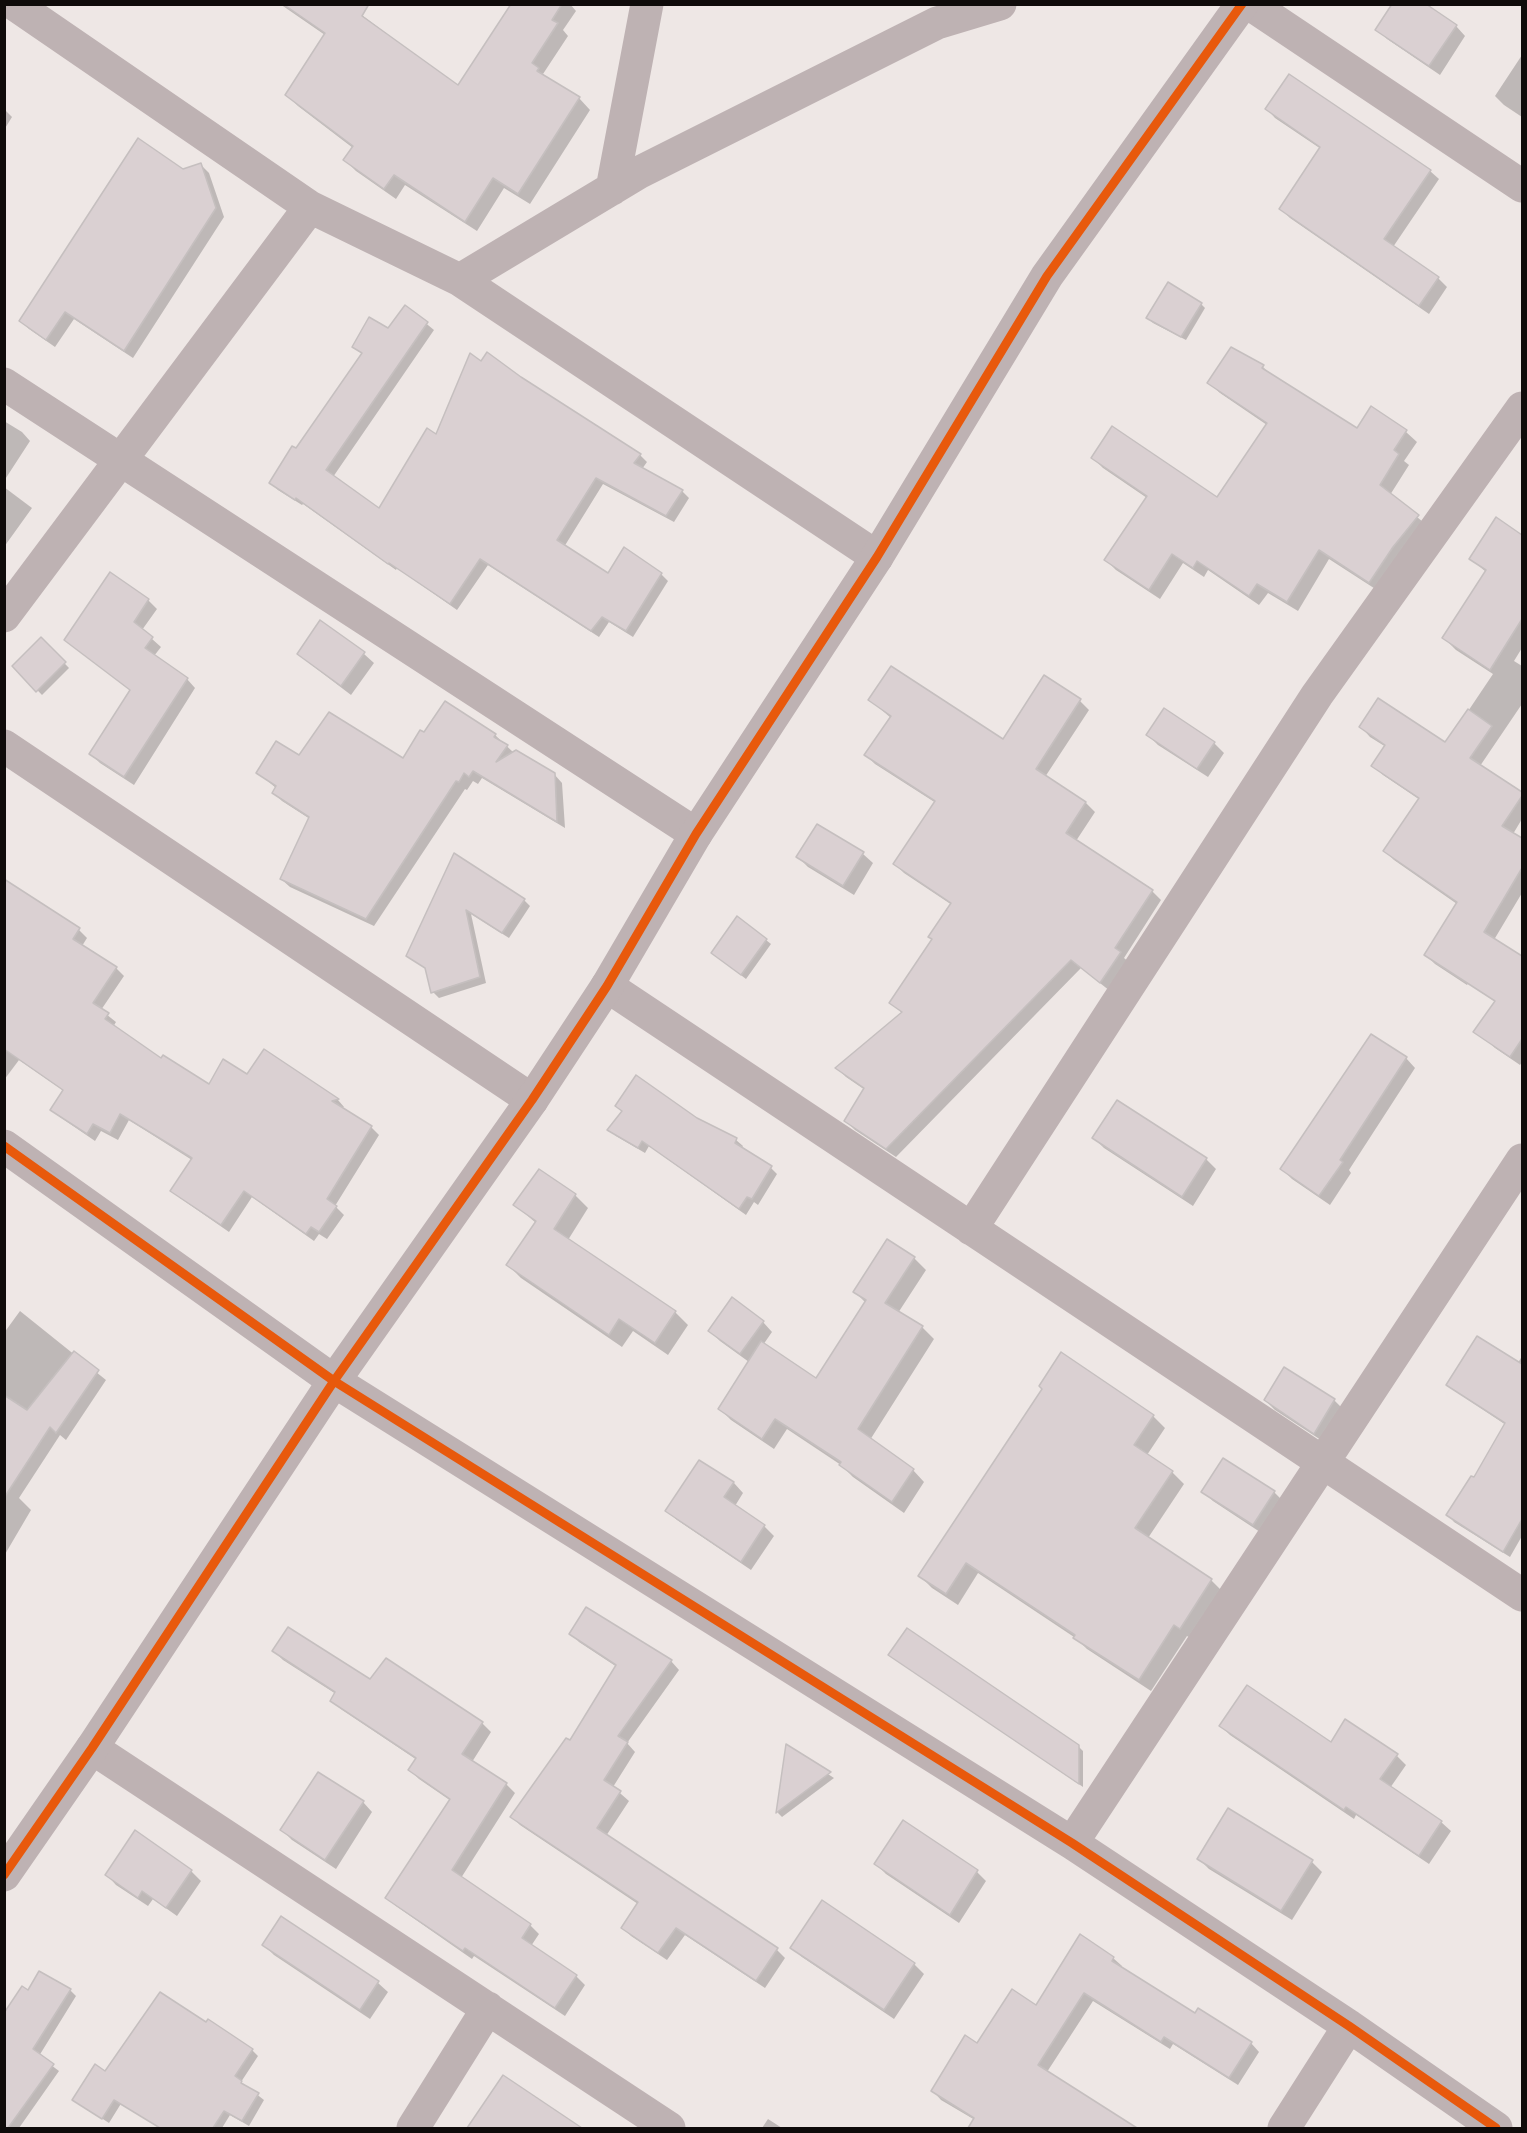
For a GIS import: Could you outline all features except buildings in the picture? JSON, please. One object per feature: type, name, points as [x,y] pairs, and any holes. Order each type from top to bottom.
[{"type":"street","points":[[14,4],[309,207],[460,280],[877,557]]},
{"type":"street","points":[[612,189],[647,4]]},
{"type":"street","points":[[460,280],[638,174],[936,23],[1000,4]]},
{"type":"street","points":[[4,1875],[92,1748],[333,1381],[532,1100],[607,986],[696,834],[877,557],[1047,276],[1242,4]]},
{"type":"street","points":[[1250,4],[1522,186]]},
{"type":"street","points":[[4,616],[309,207]]},
{"type":"street","points":[[4,384],[696,834]]},
{"type":"street","points":[[971,1229],[1317,695],[1522,408]]},
{"type":"street","points":[[4,746],[532,1100]]},
{"type":"street","points":[[607,986],[1522,1595]]},
{"type":"street","points":[[4,1146],[333,1381],[1072,1843],[1349,2026],[1496,2128]]},
{"type":"street","points":[[1072,1843],[1522,1160]]},
{"type":"street","points":[[92,1748],[669,2128]]},
{"type":"street","points":[[413,2128],[488,2008]]},
{"type":"street","points":[[1284,2128],[1349,2026]]},
{"type":"cycle path","points":[[4,1875],[92,1748],[334,1381],[532,1100],[607,986],[696,834],[877,557],[1047,276],[1242,4]]},
{"type":"cycle path","points":[[4,1146],[334,1381],[1072,1843],[1349,2026],[1496,2128]]}]
